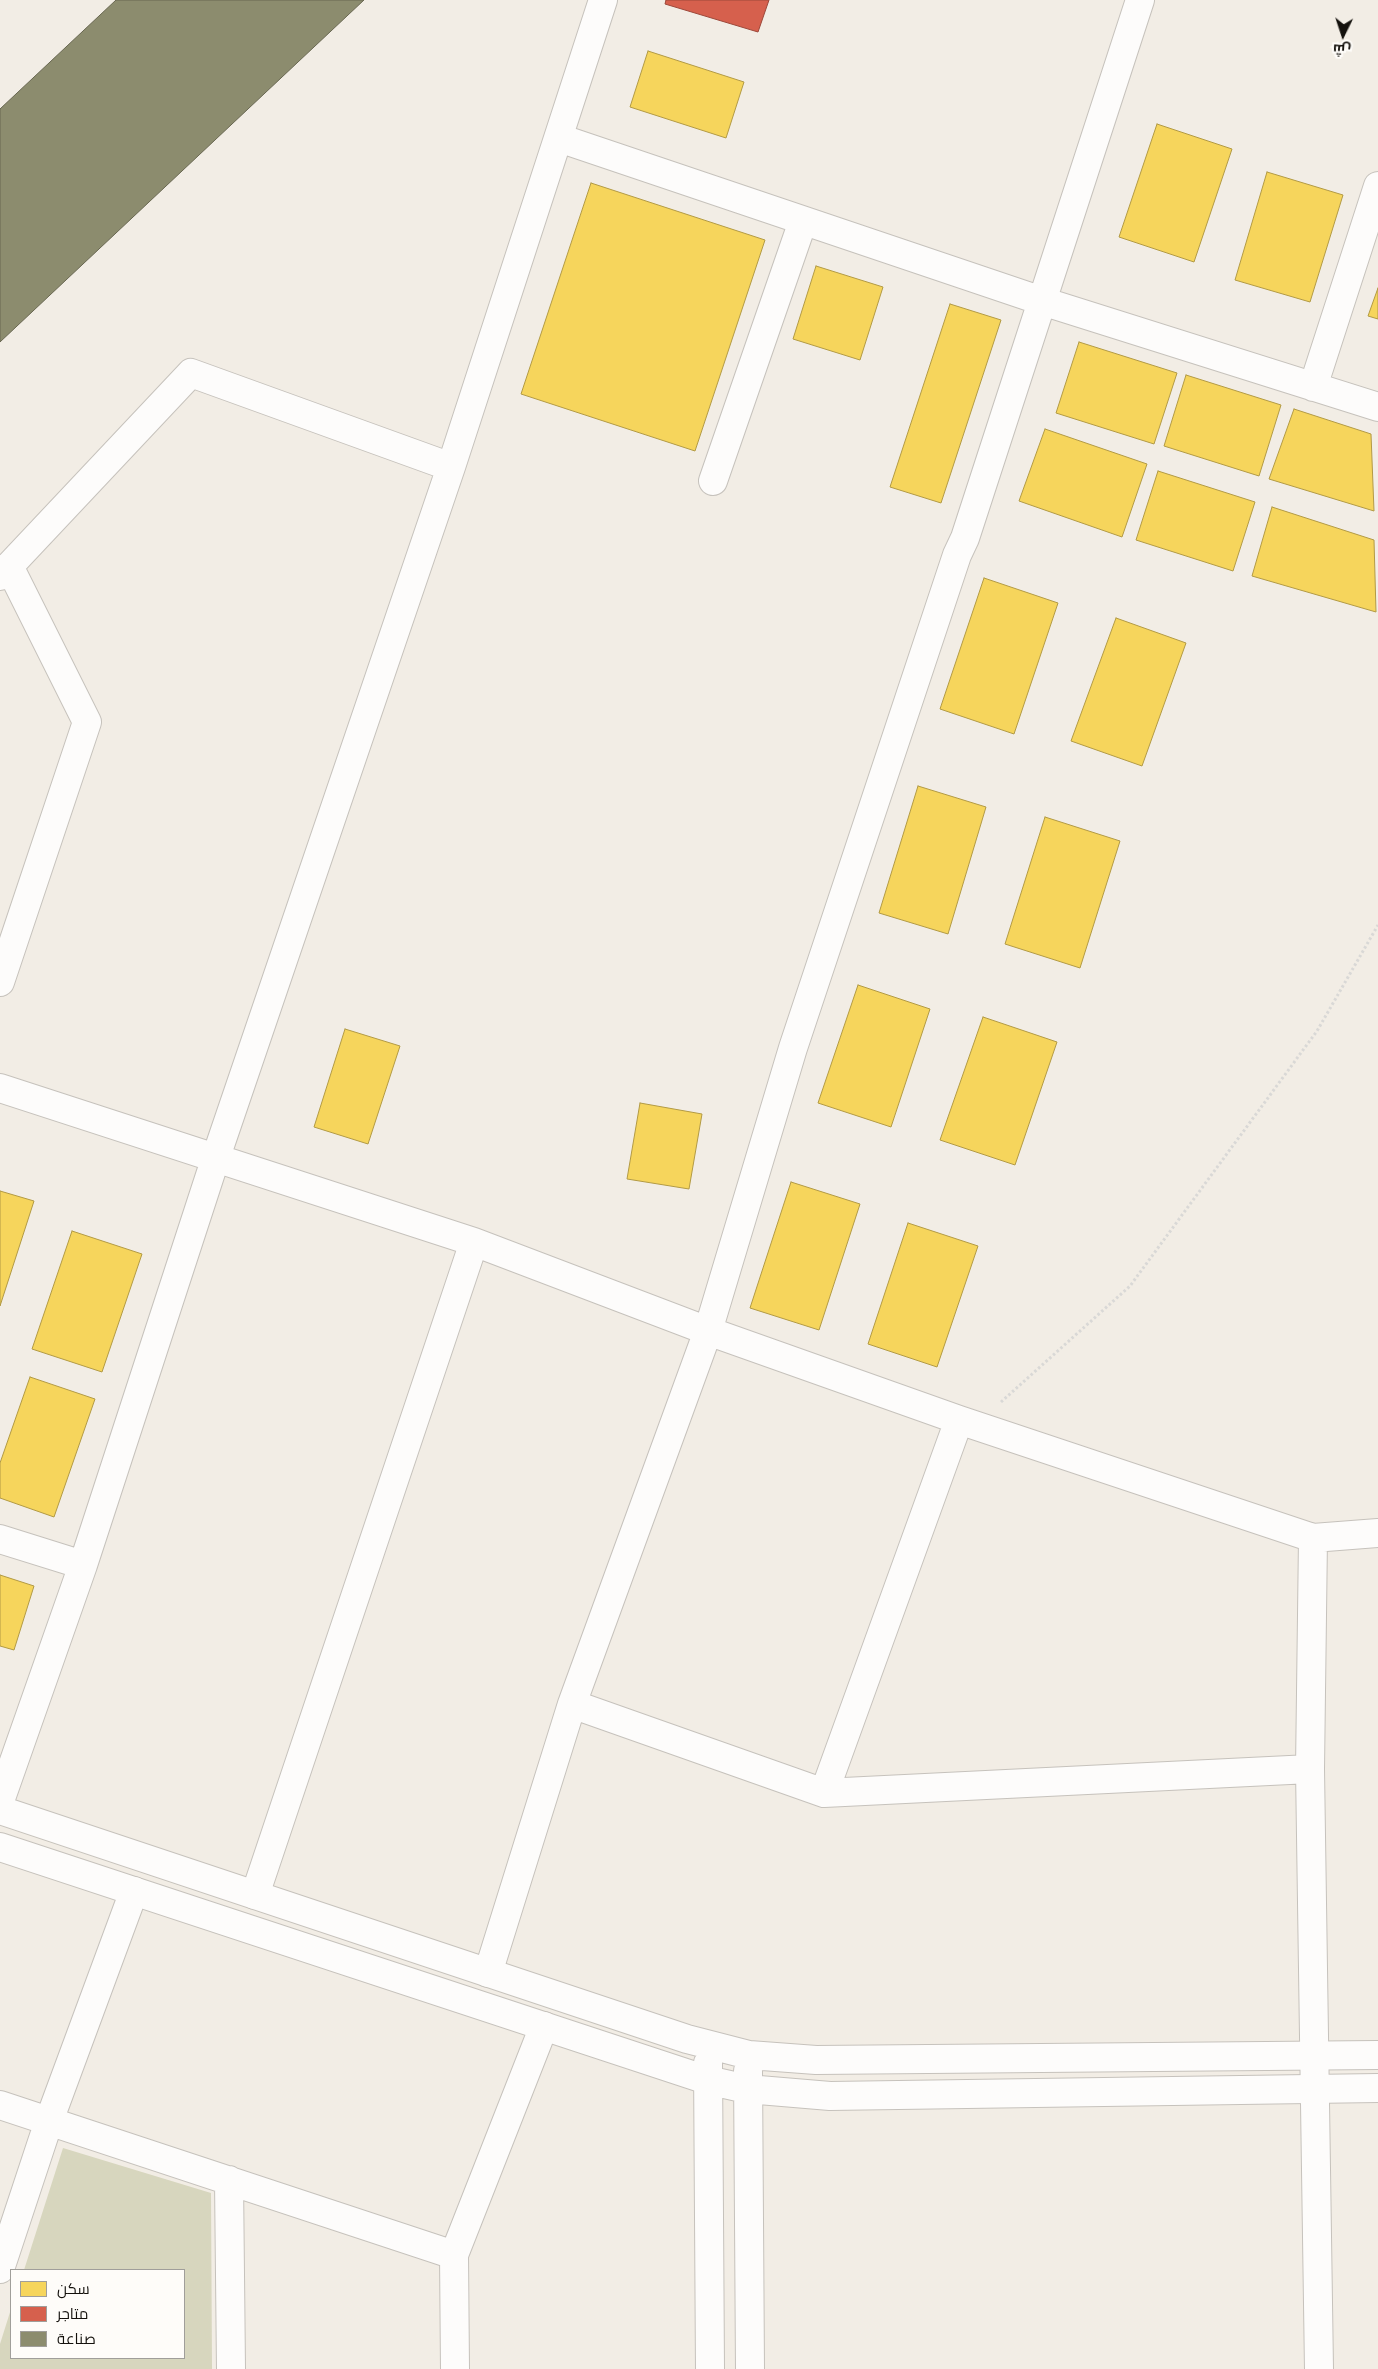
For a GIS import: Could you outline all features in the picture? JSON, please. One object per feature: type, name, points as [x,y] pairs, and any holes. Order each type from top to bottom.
[{"type":"street","points":[[0,1801],[83,1565],[216,1157],[451,467],[603,0]]},
{"type":"street","points":[[488,1972],[572,1704],[708,1331],[793,1048],[957,555],[966,538],[1140,0]]},
{"type":"street","points":[[559,138],[1042,301],[1378,407]]},
{"type":"street","points":[[1313,387],[1378,186]]},
{"type":"street","points":[[713,481],[803,221]]},
{"type":"street","points":[[0,982],[87,722],[5,571],[191,372],[451,467]]},
{"type":"street","points":[[0,1088],[474,1242],[708,1331],[967,1423],[1313,1538],[1378,1534]]},
{"type":"street","points":[[255,1895],[474,1242]]},
{"type":"street","points":[[824,1793],[967,1423]]},
{"type":"street","points":[[1313,1538],[1310,1769],[1319,2369]]},
{"type":"street","points":[[0,1539],[83,1565]]},
{"type":"street","points":[[572,1704],[824,1793],[1310,1769]]},
{"type":"street","points":[[0,1810],[709,2046],[749,2055],[816,2060],[1378,2055]]},
{"type":"street","points":[[0,1847],[707,2080],[747,2089],[830,2096],[1378,2088]]},
{"type":"street","points":[[0,2269],[49,2121],[134,1891]]},
{"type":"street","points":[[455,2369],[454,2255],[544,2026]]},
{"type":"street","points":[[709,2046],[707,2080],[710,2369]]},
{"type":"street","points":[[749,2055],[747,2089],[750,2369]]},
{"type":"street","points":[[0,2105],[454,2255]]},
{"type":"street","points":[[229,2180],[231,2369]]},
{"type":"path","points":[[967,1423],[1130,1286],[1317,1031],[1378,925]]},
{"type":"green space","points":[[63,2148],[211,2193],[212,2369],[0,2369],[0,2344],[10,2312],[10,2359],[185,2359],[185,2269],[24,2269]]},
{"type":"building: سكن","points":[[648,51],[744,82],[726,138],[630,107]]},
{"type":"building: سكن","points":[[1157,124],[1232,149],[1194,262],[1119,237]]},
{"type":"building: سكن","points":[[1267,172],[1343,195],[1310,302],[1235,280]]},
{"type":"building: سكن","points":[[591,183],[765,240],[695,451],[521,394]]},
{"type":"building: سكن","points":[[816,266],[883,287],[860,360],[793,339]]},
{"type":"building: سكن","points":[[1378,288],[1378,319],[1368,316]]},
{"type":"building: سكن","points":[[950,304],[1001,320],[941,503],[890,487]]},
{"type":"building: سكن","points":[[1079,342],[1177,373],[1154,444],[1056,413]]},
{"type":"building: سكن","points":[[1186,375],[1281,405],[1259,476],[1164,446]]},
{"type":"building: سكن","points":[[1294,409],[1371,434],[1374,511],[1269,479]]},
{"type":"building: سكن","points":[[1045,429],[1147,464],[1122,537],[1019,501]]},
{"type":"building: سكن","points":[[1158,471],[1255,502],[1233,571],[1136,540]]},
{"type":"building: سكن","points":[[1272,507],[1374,540],[1376,612],[1252,576]]},
{"type":"building: سكن","points":[[984,578],[1058,603],[1014,734],[940,709]]},
{"type":"building: سكن","points":[[1116,618],[1186,643],[1142,766],[1071,741]]},
{"type":"building: سكن","points":[[918,786],[986,807],[948,934],[879,913]]},
{"type":"building: سكن","points":[[1045,817],[1120,841],[1080,968],[1005,944]]},
{"type":"building: سكن","points":[[858,985],[930,1009],[891,1127],[818,1103]]},
{"type":"building: سكن","points":[[983,1017],[1057,1042],[1015,1165],[940,1140]]},
{"type":"building: سكن","points":[[345,1029],[400,1046],[368,1144],[314,1127]]},
{"type":"building: سكن","points":[[640,1103],[702,1114],[689,1189],[627,1179]]},
{"type":"building: سكن","points":[[791,1182],[860,1204],[819,1330],[750,1308]]},
{"type":"building: سكن","points":[[0,1191],[34,1201],[0,1306]]},
{"type":"building: سكن","points":[[908,1223],[978,1246],[937,1367],[868,1344]]},
{"type":"building: سكن","points":[[72,1231],[142,1254],[102,1372],[32,1349]]},
{"type":"building: سكن","points":[[30,1377],[95,1399],[54,1517],[0,1498],[0,1463]]},
{"type":"building: سكن","points":[[0,1575],[34,1586],[14,1650],[0,1646]]},
{"type":"building: متاجر","points":[[666,0],[769,0],[758,32],[665,4]]},
{"type":"building: صناعة","points":[[116,0],[364,0],[0,342],[0,109]]}]
